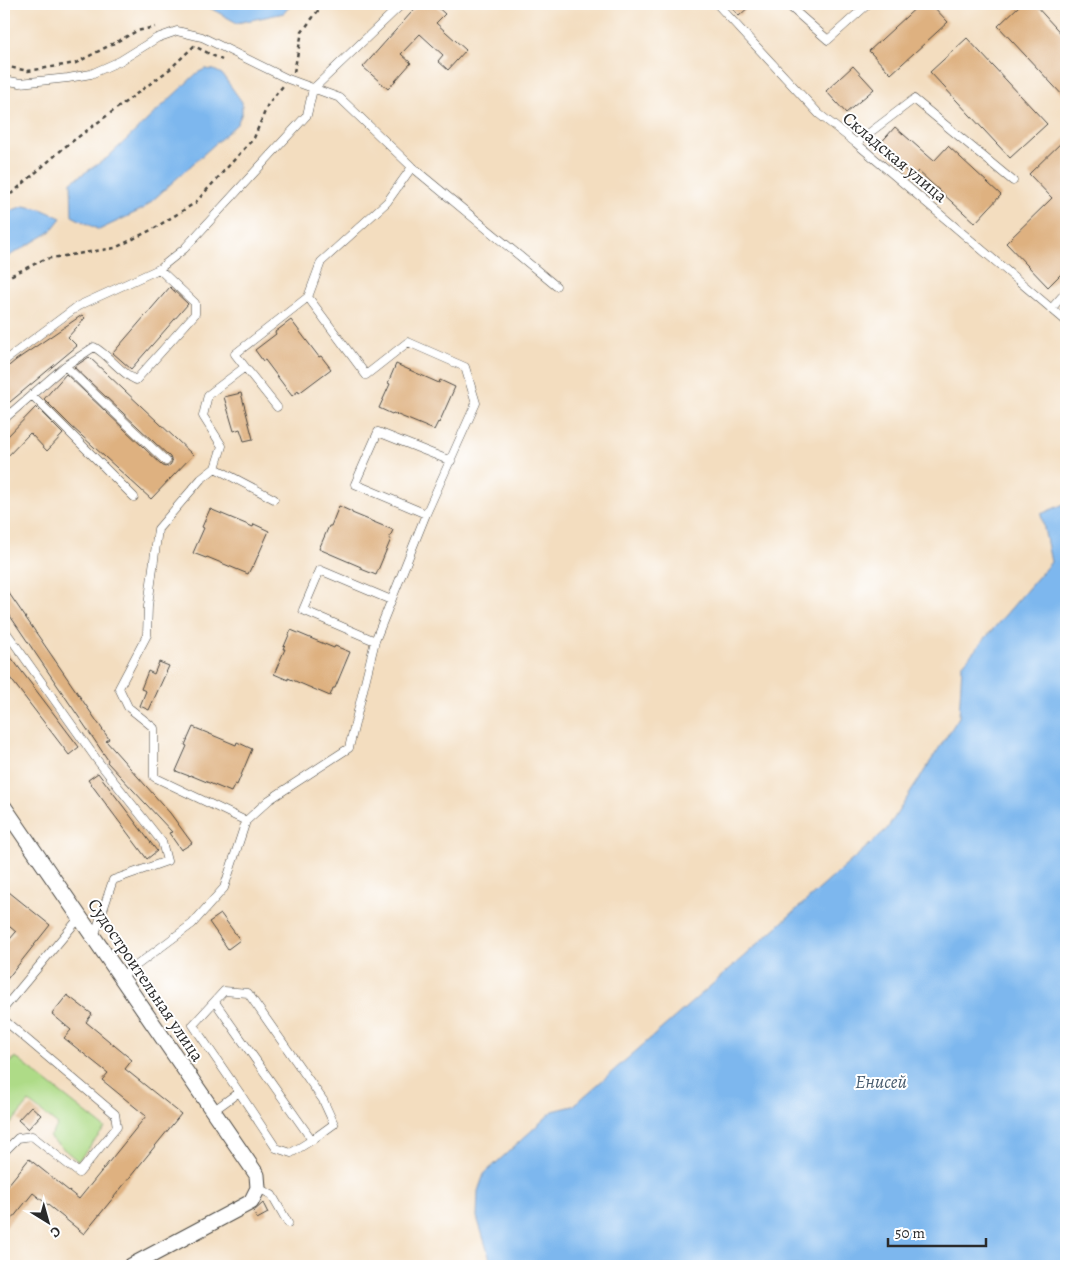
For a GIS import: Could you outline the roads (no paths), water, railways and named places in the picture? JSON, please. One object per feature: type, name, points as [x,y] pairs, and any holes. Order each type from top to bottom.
[{"type":"street","name":"Судостроительная улица","points":[[4,807],[213,1111],[257,1182]]},
{"type":"street","points":[[131,1266],[251,1202],[257,1182]]},
{"type":"lane","points":[[4,361],[78,306],[159,269],[184,250],[307,115],[313,89],[402,4]]},
{"type":"lane","name":"Складская улица","points":[[717,4],[819,114],[856,143],[1066,321]]},
{"type":"lane","points":[[787,4],[828,40],[868,4]]},
{"type":"lane","points":[[4,80],[20,83],[91,74],[120,61],[157,38],[178,30],[202,37],[288,79],[340,98],[412,167],[556,286]]},
{"type":"lane","points":[[856,143],[914,99],[1012,181]]},
{"type":"lane","points":[[277,408],[235,354],[308,297],[321,262],[387,202],[412,167]]},
{"type":"lane","points":[[4,419],[65,366],[94,347],[102,351],[127,376],[136,380],[195,314],[195,303],[159,269]]},
{"type":"lane","points":[[1051,309],[1066,292]]},
{"type":"lane","points":[[121,977],[192,924],[224,888],[246,821],[269,800],[349,748],[375,641],[426,514],[476,403],[465,368],[408,342],[366,375],[308,297]]},
{"type":"lane","points":[[65,366],[166,461]]},
{"type":"lane","points":[[245,367],[208,395],[203,416],[222,446],[215,468],[201,479],[158,529],[148,606],[147,636],[119,688],[128,707],[154,728],[154,777],[246,821]]},
{"type":"lane","points":[[32,395],[134,497]]},
{"type":"lane","points":[[426,514],[355,484],[378,432],[451,461]]},
{"type":"lane","points":[[215,468],[274,499]]},
{"type":"lane","points":[[375,641],[303,610],[320,570],[391,600]]},
{"type":"lane","points":[[4,630],[96,760],[162,842],[167,861],[112,880],[94,937]]},
{"type":"lane","points":[[4,1008],[80,917]]},
{"type":"lane","points":[[224,991],[248,993],[323,1100],[334,1124],[291,1153],[276,1148],[193,1024],[215,1002],[224,991]]},
{"type":"lane","points":[[215,1002],[312,1140]]},
{"type":"lane","points":[[4,1020],[115,1114],[117,1127],[79,1173],[32,1136],[18,1138],[4,1152]]},
{"type":"lane","points":[[213,1111],[239,1092]]},
{"type":"lane","points":[[257,1182],[272,1195],[288,1223]]},
{"type":"water","points":[[203,4],[291,4],[284,13],[237,23]]},
{"type":"water","points":[[205,69],[214,70],[222,74],[242,102],[242,113],[237,124],[143,209],[99,230],[72,216],[71,182],[107,158],[197,73]]},
{"type":"water","points":[[24,206],[41,209],[61,218],[50,232],[4,259],[4,213]]},
{"type":"water","name":"Енисей","points":[[1066,503],[1066,1266],[492,1266],[477,1217],[478,1191],[484,1174],[553,1111],[573,1106],[887,829],[959,717],[962,665],[1051,562],[1041,514]]}]
